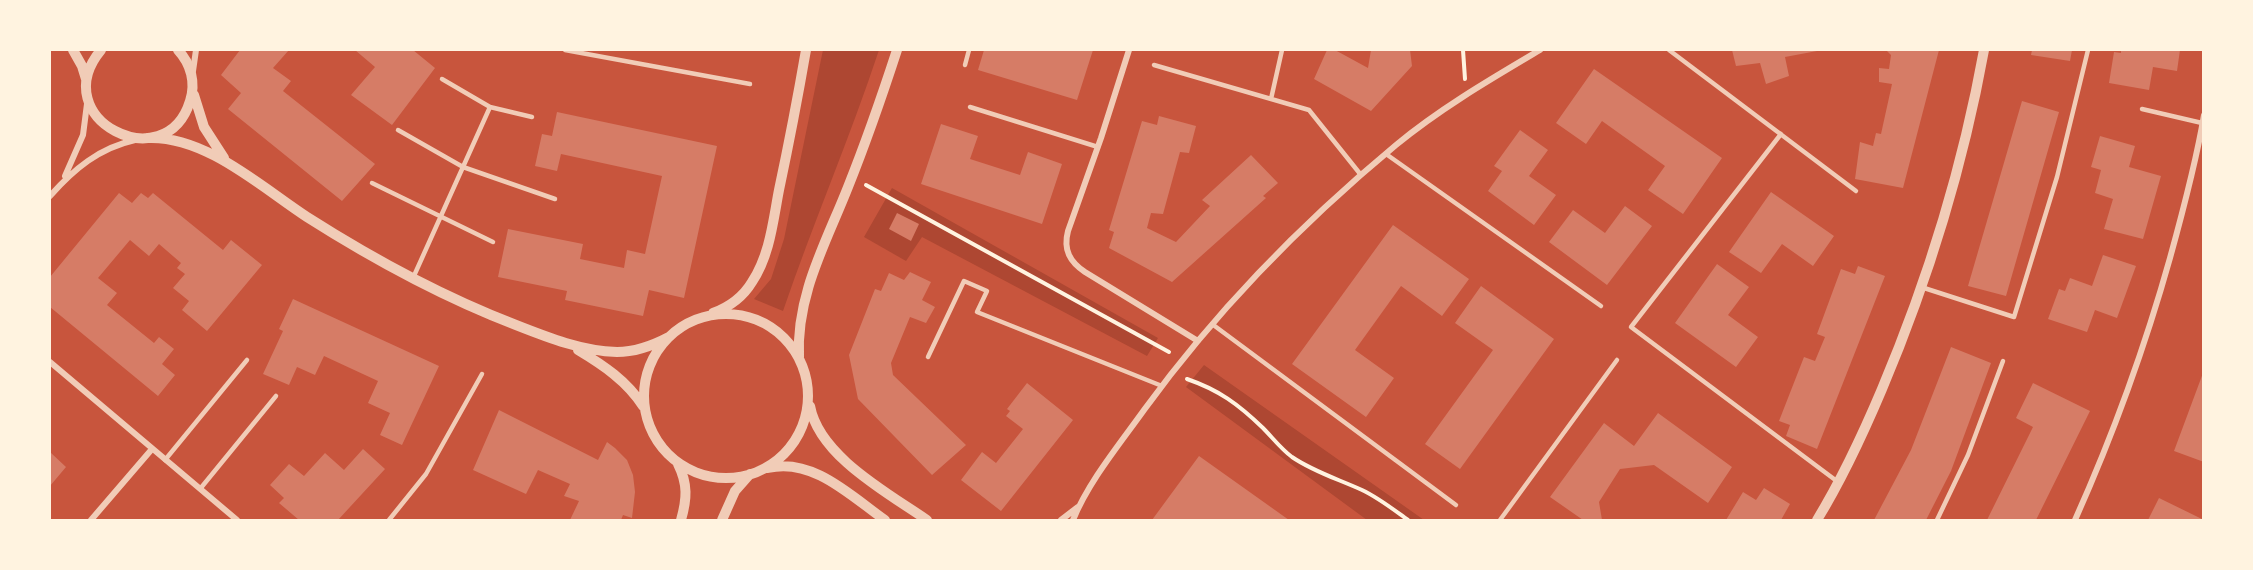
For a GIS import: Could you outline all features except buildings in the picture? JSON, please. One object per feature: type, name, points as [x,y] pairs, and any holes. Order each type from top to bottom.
[{"type":"street","points":[[73,50],[82,66],[92,109],[101,122],[122,136],[160,137],[182,141],[197,147],[228,163],[321,226],[413,278],[493,316],[570,345],[627,352],[646,348],[669,337]]},
{"type":"street","points":[[62,182],[83,135],[88,108],[89,68],[101,50]]},
{"type":"street","points":[[178,50],[187,62],[196,105],[204,127],[228,163]]},
{"type":"street","points":[[50,196],[88,159],[112,147],[163,133],[182,118],[190,103],[196,50]]},
{"type":"street","points":[[644,408],[648,369],[657,352],[669,337],[678,329],[720,310],[740,297],[760,268],[770,235],[806,50]]},
{"type":"street","points":[[799,360],[799,327],[807,289],[852,177],[897,50]]},
{"type":"street","points":[[1129,50],[1066,237],[1066,247],[1069,257],[1086,272],[1198,340]]},
{"type":"street","points":[[1073,520],[1078,506],[1117,447],[1162,386],[1198,340],[1268,262],[1330,202],[1386,154],[1466,95],[1540,50]]},
{"type":"street","points":[[1817,520],[1867,424],[1921,287],[1958,168],[1984,50]]},
{"type":"street","points":[[2075,520],[2124,402],[2155,312],[2181,219],[2204,115]]},
{"type":"street","points":[[701,318],[727,315],[753,319],[785,339],[804,372],[812,417],[836,452],[864,476],[927,520]]},
{"type":"street","points":[[570,345],[618,377],[633,391],[644,408],[655,438],[666,453],[687,468],[711,477],[724,478],[750,474],[777,466],[813,473],[835,484],[885,520]]},
{"type":"street","points":[[50,362],[237,520]]},
{"type":"street","points":[[762,470],[783,455],[798,435],[805,417],[808,398]]},
{"type":"street","points":[[91,520],[152,449]]},
{"type":"street","points":[[676,461],[684,476],[686,486],[686,500],[681,520]]},
{"type":"street","points":[[722,520],[735,491],[750,474]]},
{"type":"street","points":[[1061,520],[1078,506]]},
{"type":"lane","points":[[565,50],[750,84]]},
{"type":"lane","points":[[965,65],[969,50]]},
{"type":"lane","points":[[1271,99],[1282,50]]},
{"type":"lane","points":[[1669,50],[1856,191]]},
{"type":"lane","points":[[1921,287],[2014,317],[2057,177],[2088,50]]},
{"type":"lane","points":[[1154,64],[1309,110],[1361,175]]},
{"type":"lane","points":[[442,79],[490,107],[532,117]]},
{"type":"lane","points":[[413,278],[490,107]]},
{"type":"lane","points":[[970,107],[1098,147]]},
{"type":"lane","points":[[2142,109],[2202,123]]},
{"type":"lane","points":[[398,130],[463,167],[555,199]]},
{"type":"lane","points":[[1781,134],[1631,327],[1838,482]]},
{"type":"lane","points":[[1386,154],[1601,306]]},
{"type":"lane","points":[[372,183],[493,242]]},
{"type":"lane","points":[[928,357],[964,281],[987,291],[977,312],[1162,386]]},
{"type":"lane","points":[[1212,324],[1456,505]]},
{"type":"lane","points":[[165,460],[247,360]]},
{"type":"lane","points":[[1500,520],[1617,360]]},
{"type":"lane","points":[[1937,520],[1968,455],[2003,361]]},
{"type":"lane","points":[[389,520],[426,474],[482,374]]},
{"type":"lane","points":[[200,489],[276,396]]},
{"type":"path","points":[[1463,50],[1466,95]]},
{"type":"path","points":[[852,177],[1183,360]]},
{"type":"path","points":[[1172,373],[1212,388],[1251,416],[1290,456],[1317,472],[1362,490],[1408,520]]},
{"type":"shaded area","points":[[823,50],[879,50],[783,311],[754,299],[771,279],[784,239]]},
{"type":"shaded area","points":[[892,188],[1158,338],[1147,356],[922,237],[906,261],[864,237]]},
{"type":"shaded area","points":[[1204,365],[1424,520],[1367,520],[1186,387]]}]
